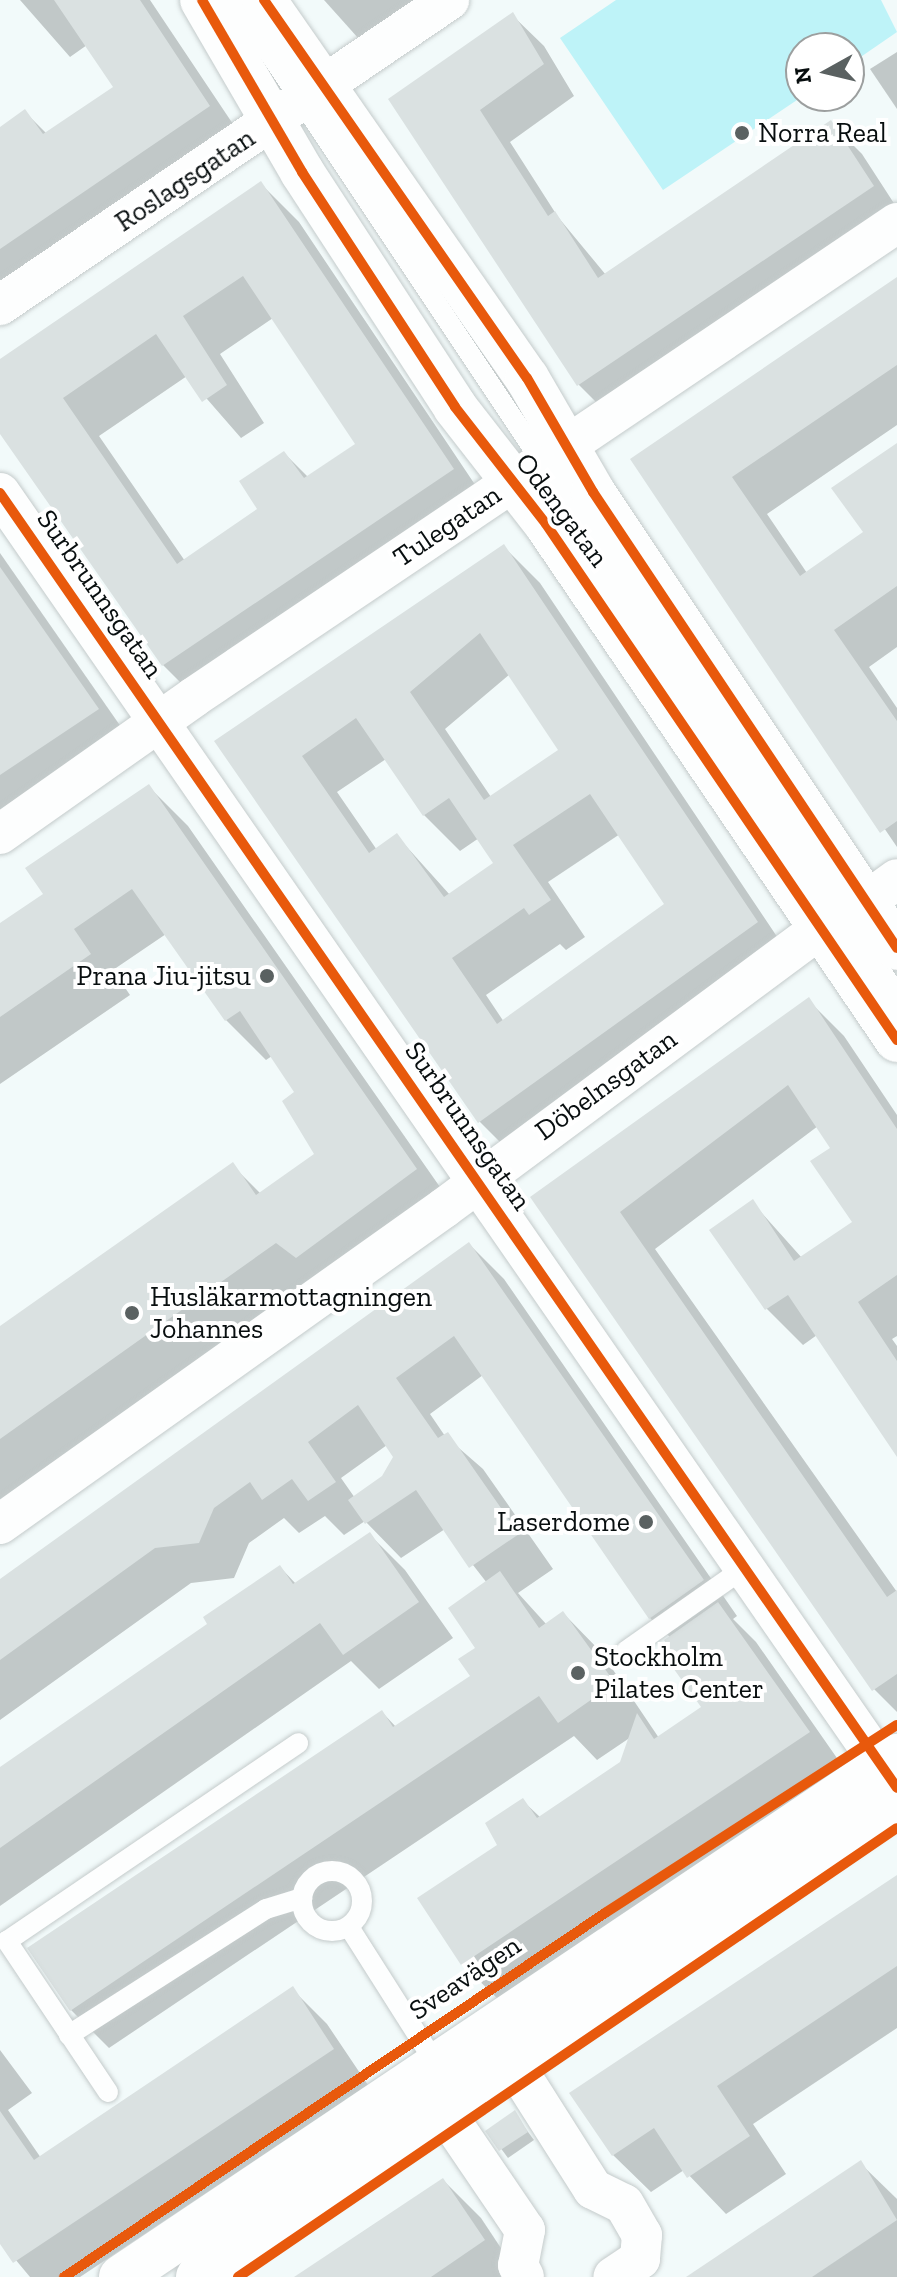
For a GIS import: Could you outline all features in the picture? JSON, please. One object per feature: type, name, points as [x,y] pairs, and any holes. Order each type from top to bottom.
[{"type":"main road","name":"Odengatan","points":[[202,0],[300,103],[527,378],[539,464],[823,927],[897,1040]]},
{"type":"main road","name":"Odengatan","points":[[264,0],[363,269],[455,407],[539,464],[882,890],[897,948]]},
{"type":"main road","points":[[198,2277],[513,2063],[893,1778]]},
{"type":"main road","name":"Sveavägen","points":[[121,2277],[438,2067],[893,1778]]},
{"type":"street","name":"Roslagsgatan","points":[[0,305],[449,0]]},
{"type":"street","name":"Tulegatan","points":[[0,834],[160,722],[897,223]]},
{"type":"street","name":"Surbrunnsgatan","points":[[0,493],[478,1182],[648,1452],[744,1568],[893,1778]]},
{"type":"street","name":"Döbelnsgatan","points":[[0,1524],[478,1182],[823,927]]},
{"type":"street","points":[[513,2063],[593,2189],[624,2204],[642,2235],[640,2259],[613,2277]]},
{"type":"street","points":[[444,2111],[525,2230],[518,2265],[524,2277]]},
{"type":"lane","name":"Odengatan","points":[[234,0],[300,103]]},
{"type":"lane","name":"Odengatan","points":[[539,464],[897,995]]},
{"type":"lane","points":[[626,1651],[744,1568]]},
{"type":"lane","points":[[108,2092],[7,1941],[298,1743]]},
{"type":"lane","points":[[327,1871],[354,1879],[362,1907],[349,1927],[334,1932],[317,1928],[305,1915],[302,1898],[310,1881],[327,1871]]},
{"type":"lane","points":[[69,2035],[266,1909],[302,1898]]},
{"type":"lane","points":[[349,1927],[438,2067]]},
{"type":"shaded area","points":[[616,0],[881,0],[897,32],[865,54],[865,32],[785,32],[785,108],[663,190],[560,38]]},
{"type":"building","points":[[54,0],[140,0],[210,106],[0,249],[0,127],[25,109],[43,134],[113,87]]},
{"type":"building","points":[[513,12],[544,64],[480,110],[548,216],[555,211],[598,278],[831,120],[874,186],[577,386],[388,99]]},
{"type":"building","points":[[261,181],[454,469],[162,666],[0,434],[0,359]],"holes":[[[243,276],[355,444],[304,478],[284,451],[239,481],[257,509],[177,564],[63,398],[156,334],[202,402],[227,385],[183,316]]]},
{"type":"building","points":[[897,277],[897,365],[732,477],[800,576],[863,532],[831,488],[897,443],[897,586],[834,630],[897,721],[897,821],[880,833],[630,459]]},
{"type":"building","points":[[504,544],[758,922],[478,1123],[214,741]],"holes":[[[480,633],[558,750],[484,800],[410,692]],[[356,718],[423,816],[449,798],[493,863],[444,897],[397,833],[369,853],[302,756]],[[590,794],[664,904],[497,1024],[452,958],[524,908],[529,915],[551,900],[513,845]]]},
{"type":"building","points":[[0,567],[99,709],[0,775]]},
{"type":"building","points":[[149,784],[417,1169],[296,1258],[276,1243],[0,1439],[0,1326],[233,1162],[256,1195],[314,1154],[282,1101],[294,1092],[240,1011],[225,1021],[132,889],[74,929],[91,954],[0,1017],[0,923],[43,894],[25,868]]},
{"type":"building","points":[[809,997],[897,1129],[897,1275],[858,1302],[897,1361],[897,1457],[788,1295],[765,1310],[709,1230],[753,1199],[794,1261],[852,1222],[810,1161],[830,1148],[788,1085],[620,1212],[887,1597],[897,1590],[897,1674],[872,1691],[530,1197]]},
{"type":"building","points":[[469,1242],[704,1580],[649,1619],[454,1336],[396,1378],[438,1438],[448,1432],[519,1534],[469,1568],[416,1490],[365,1524],[348,1500],[382,1476],[393,1457],[358,1405],[308,1442],[336,1482],[308,1501],[292,1479],[262,1500],[250,1482],[214,1508],[199,1543],[155,1548],[0,1660],[0,1579]]},
{"type":"building","points":[[370,1532],[419,1602],[343,1655],[320,1623],[0,1848],[0,1767],[207,1624],[203,1617],[280,1565],[293,1584]]},
{"type":"building","points":[[500,1571],[539,1628],[563,1611],[615,1683],[558,1723],[539,1696],[70,2011],[27,1948],[382,1710],[393,1727],[470,1676],[458,1659],[475,1648],[448,1608]]},
{"type":"building","points":[[718,1602],[810,1732],[461,1965],[417,1898],[497,1845],[485,1823],[523,1798],[537,1818],[620,1762],[637,1713],[654,1739],[701,1707],[661,1651],[668,1647],[664,1640]]},
{"type":"building","points":[[897,1875],[897,1966],[717,2086],[750,2136],[687,2178],[654,2128],[612,2156],[569,2093]]},
{"type":"building","points":[[293,1986],[334,2049],[13,2263],[0,2244],[0,2111],[34,2160]]},
{"type":"building","points":[[515,2110],[528,2132],[499,2151],[485,2131]]},
{"type":"building","points":[[861,2160],[897,2220],[812,2277],[686,2277]]},
{"type":"building","points":[[443,2178],[485,2240],[431,2277],[294,2277]]},
{"type":"cycle path","points":[[202,0],[302,172],[455,407],[546,524],[897,1040]]},
{"type":"cycle path","points":[[264,0],[527,378],[593,492],[897,948]]},
{"type":"cycle path","points":[[0,493],[897,1788]]},
{"type":"cycle path","points":[[64,2277],[605,1913],[897,1725]]},
{"type":"cycle path","points":[[238,2277],[897,1828]]},
{"type":"place","name":"Norra Real","points":[[742,133]]},
{"type":"place","name":"Prana Jiu-jitsu","points":[[267,976]]},
{"type":"place","name":"Husläkarmottagningen Johannes","points":[[132,1313]]},
{"type":"place","name":"Laserdome","points":[[646,1522]]},
{"type":"place","name":"Stockholm Pilates Center","points":[[578,1673]]}]
